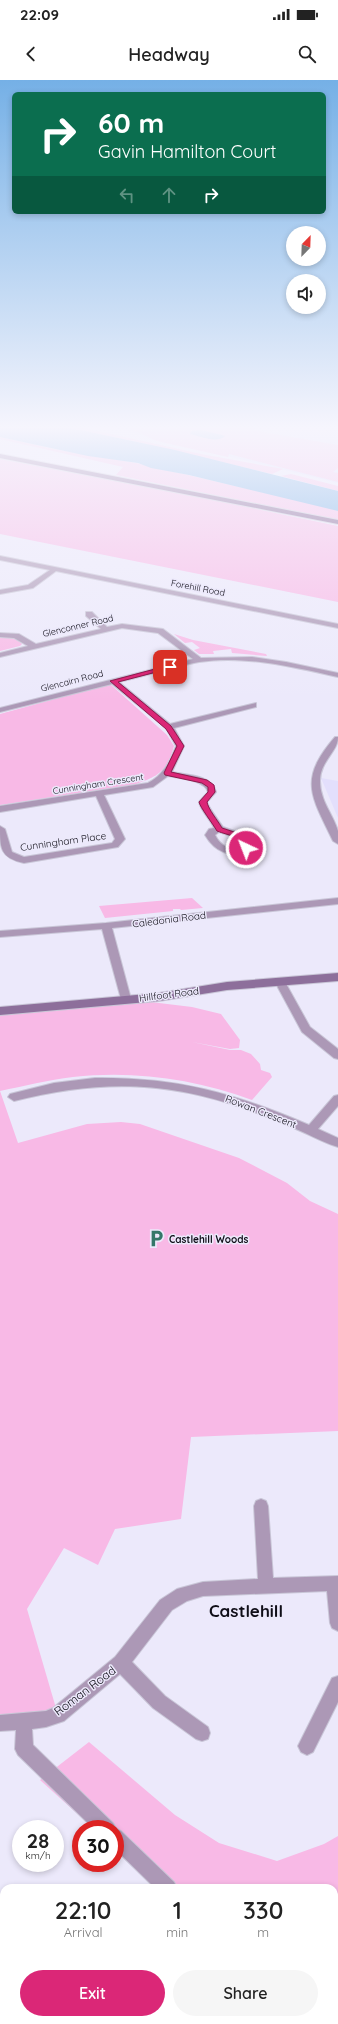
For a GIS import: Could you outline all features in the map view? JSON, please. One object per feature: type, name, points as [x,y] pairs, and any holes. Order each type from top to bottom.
[{"type":"main road","points":[[321,519],[338,522]]},
{"type":"street","name":"Forehill Road","points":[[0,558],[338,626]]},
{"type":"street","points":[[0,592],[23,590],[40,583],[55,569]]},
{"type":"street","points":[[90,614],[105,629]]},
{"type":"street","name":"Glenconner Road","points":[[0,655],[122,626],[160,630],[199,660]]},
{"type":"street","points":[[0,635],[16,636],[34,646]]},
{"type":"street","name":"Glencairn Road","points":[[0,710],[199,660],[239,657],[258,659],[338,675]]},
{"type":"street","name":"Cunningham Crescent","points":[[0,809],[150,785],[158,782],[167,773],[180,746],[169,728],[113,681]]},
{"type":"street","points":[[169,728],[253,705]]},
{"type":"street","points":[[338,739],[320,761],[314,780],[319,799],[338,841]]},
{"type":"street","points":[[167,773],[205,782],[211,787],[212,792],[203,802],[204,807],[212,815],[219,830]]},
{"type":"street","name":"Cunningham Place","points":[[0,829],[8,854],[14,859],[24,860],[115,845],[120,839],[99,794]]},
{"type":"street","name":"Caledonia Road","points":[[0,934],[106,926],[338,901]]},
{"type":"street","points":[[106,926],[126,999]]},
{"type":"street","name":"Hillfoot Road","points":[[0,1011],[159,997],[227,986],[338,977]]},
{"type":"street","points":[[280,982],[306,1029],[338,1055]]},
{"type":"street","name":"Rowan Crescent","points":[[14,1097],[60,1086],[94,1082],[154,1083],[191,1088],[234,1099],[312,1130],[338,1143]]},
{"type":"street","points":[[312,1130],[338,1099]]},
{"type":"street","points":[[261,1506],[266,1586]]},
{"type":"street","name":"Roman Road","points":[[0,1723],[46,1719],[58,1715],[121,1663],[166,1605],[183,1594],[203,1590],[336,1583],[338,1623]]},
{"type":"street","name":"Roman Road","points":[[121,1663],[159,1702],[202,1733]]},
{"type":"street","points":[[307,1746],[338,1687]]},
{"type":"street","points":[[24,1722],[24,1749],[98,1820]]},
{"type":"street","points":[[124,1846],[164,1884]]},
{"type":"shaded area","points":[[0,519],[303,519],[338,526],[338,602],[0,534]]},
{"type":"shaded area","points":[[174,634],[193,640],[266,654],[267,656],[232,653],[231,649],[213,651],[214,654],[199,654],[194,650],[200,648],[192,642],[185,643]]},
{"type":"shaded area","points":[[0,636],[15,639],[22,644],[20,646],[0,651]]},
{"type":"shaded area","points":[[110,684],[167,735],[174,746],[165,767],[151,778],[136,784],[0,805],[0,714]]},
{"type":"shaded area","points":[[321,778],[338,781],[338,818]]},
{"type":"shaded area","points":[[192,898],[203,908],[181,910],[173,909],[173,911],[105,918],[99,906]]},
{"type":"shaded area","points":[[126,999],[192,1007],[221,1014],[240,1040],[239,1048],[230,1049],[192,1042],[230,1050],[241,1050],[251,1054],[260,1064],[261,1070],[270,1073],[272,1077],[252,1100],[187,1082],[164,1078],[118,1075],[96,1075],[64,1078],[0,1091],[0,1011]]},
{"type":"shaded area","points":[[0,1091],[18,1143],[87,1124],[121,1122],[140,1124],[239,1158],[287,1183],[310,1201],[338,1214],[338,1431],[191,1437],[181,1519],[115,1529],[98,1565],[64,1548],[27,1609],[58,1715],[0,1716]]},
{"type":"shaded area","points":[[89,1742],[175,1815],[219,1843],[277,1861],[324,1844],[338,1836],[338,1884],[157,1884],[124,1841],[124,1820],[84,1820],[40,1780]]},
{"type":"place","name":"Castlehill Woods","points":[[156,1239]]},
{"type":"district","name":"Castlehill","points":[[246,1611]]},
{"type":"route","points":[[170,667],[113,681],[169,728],[180,746],[167,773],[205,782],[211,787],[212,792],[203,802],[204,807],[207,812],[212,815],[219,830],[231,835],[240,836],[246,844],[246,848]]}]
